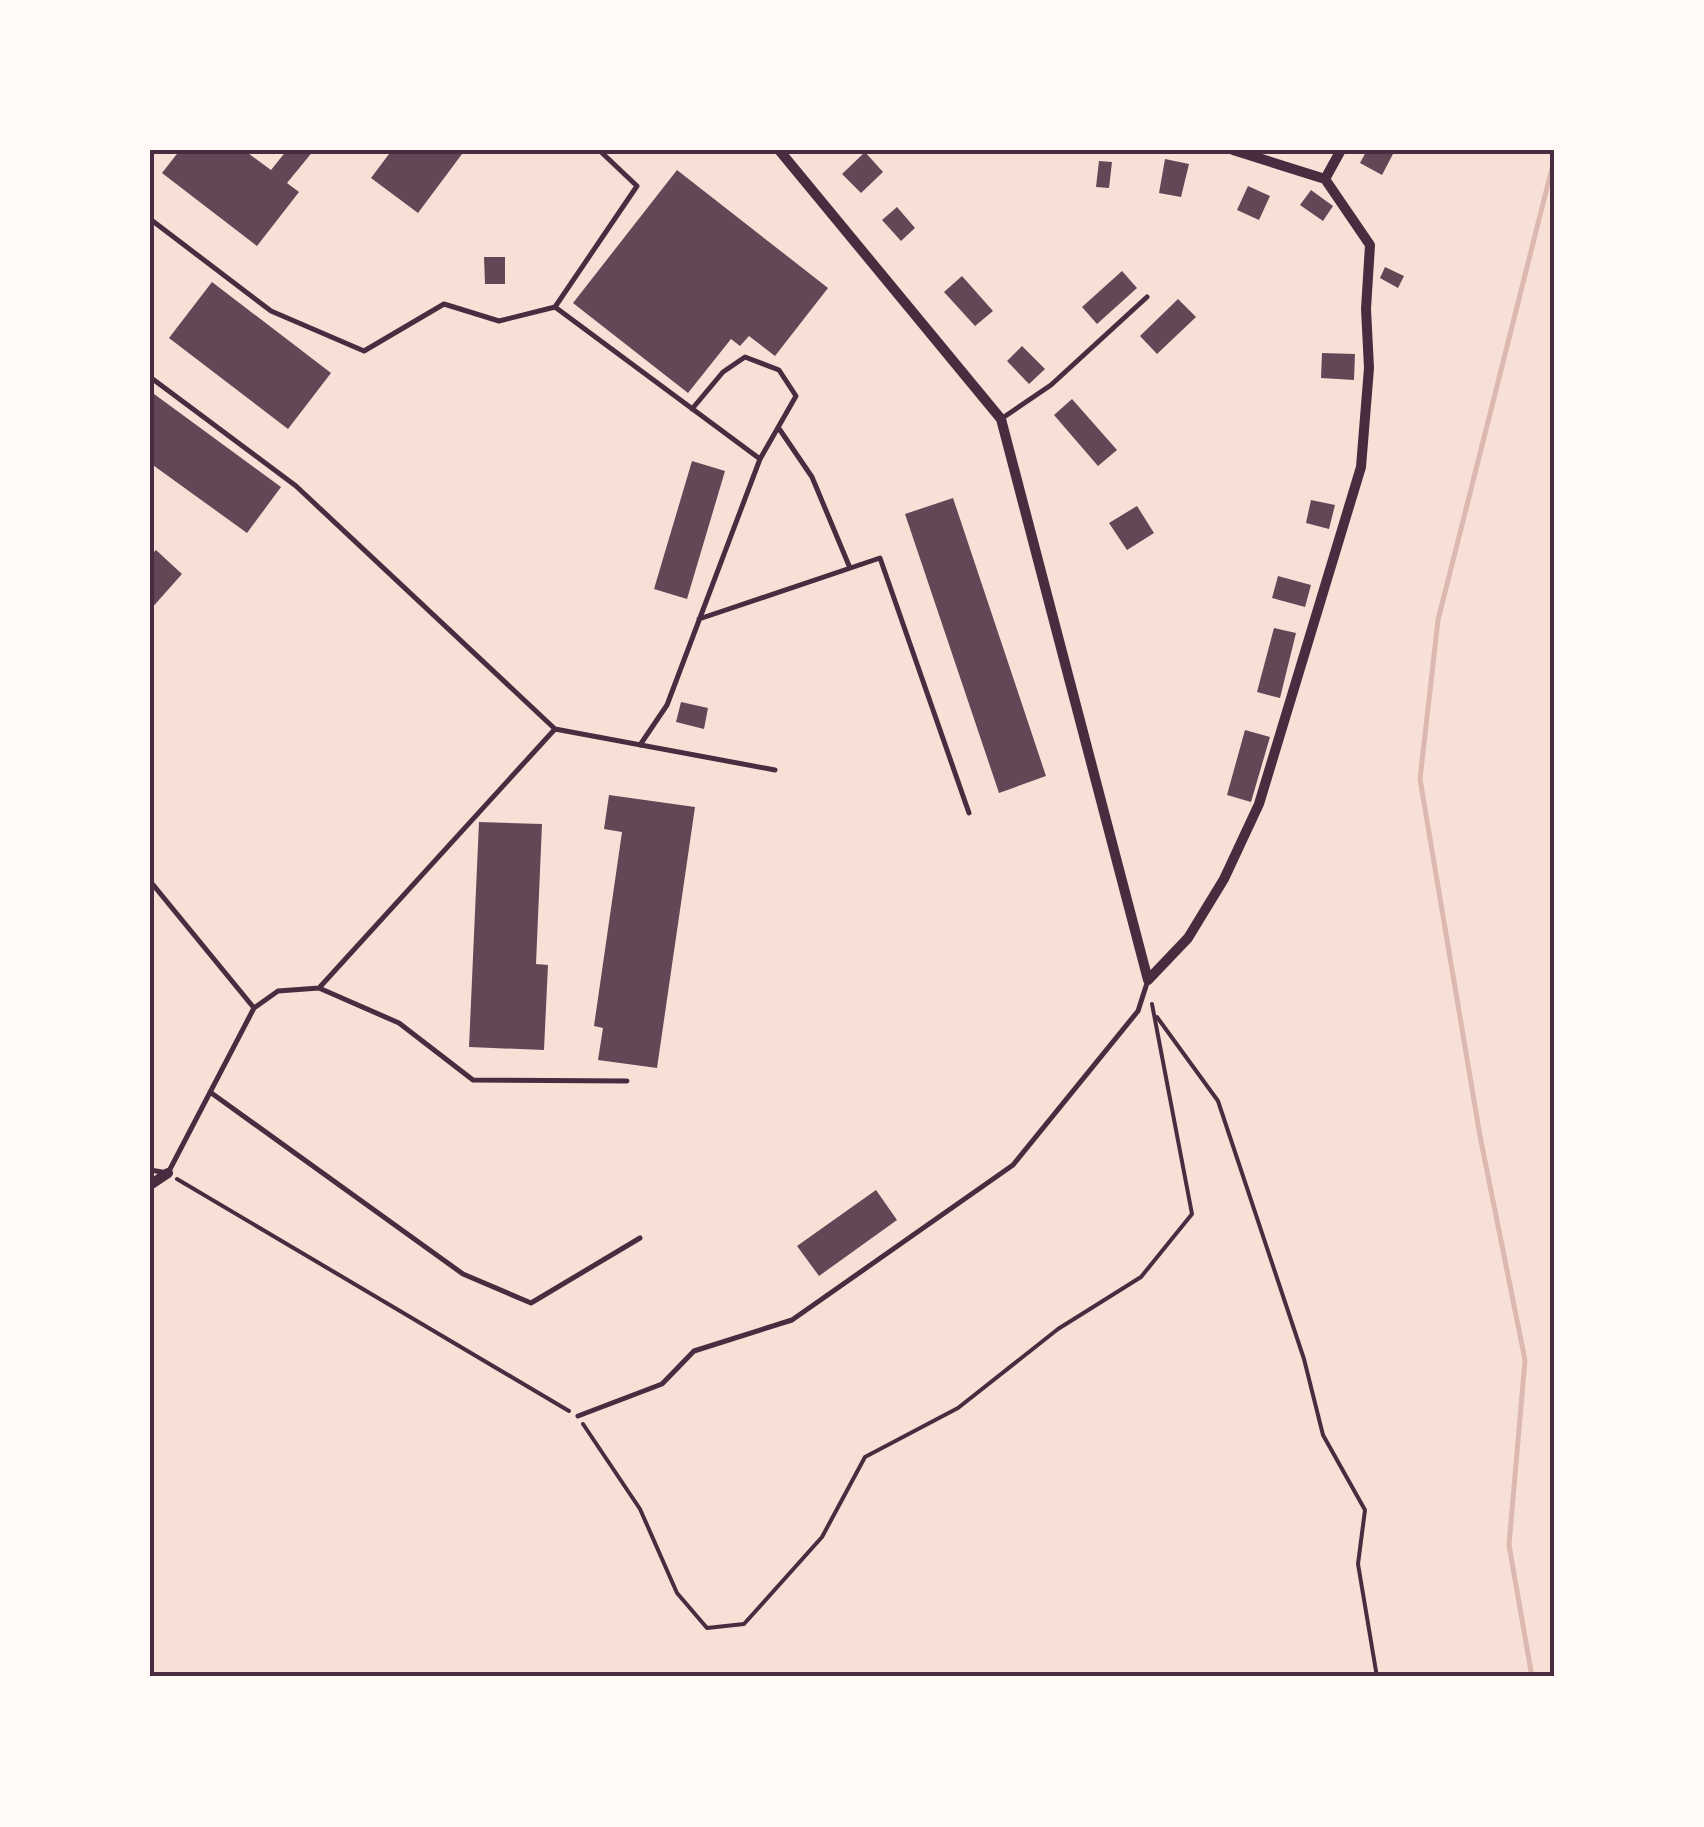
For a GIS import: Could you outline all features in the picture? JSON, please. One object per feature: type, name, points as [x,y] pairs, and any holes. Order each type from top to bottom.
[{"type":"street","points":[[779,150],[1001,419],[1148,980]]},
{"type":"street","points":[[1148,980],[1188,938],[1224,880],[1259,804],[1360,467],[1369,368],[1366,309],[1370,245],[1325,178],[1233,150]]},
{"type":"street","points":[[1325,178],[1341,150]]},
{"type":"street","points":[[150,1185],[168,1173]]},
{"type":"lane","points":[[150,219],[272,310],[364,351],[444,304],[500,322],[555,307],[637,186],[599,150]]},
{"type":"lane","points":[[1001,419],[1051,385],[1147,297]]},
{"type":"lane","points":[[555,307],[760,459]]},
{"type":"lane","points":[[640,745],[666,706],[760,459],[796,396],[779,370],[745,358],[723,372],[692,408]]},
{"type":"lane","points":[[150,377],[296,486],[555,730],[775,770]]},
{"type":"lane","points":[[780,430],[812,477],[850,568]]},
{"type":"lane","points":[[699,619],[880,558],[969,813]]},
{"type":"lane","points":[[319,988],[555,730]]},
{"type":"lane","points":[[150,882],[254,1008]]},
{"type":"lane","points":[[578,1416],[662,1384],[694,1350],[792,1320],[1013,1166],[1138,1011],[1148,980]]},
{"type":"lane","points":[[150,1170],[168,1173],[254,1008],[278,991],[319,988],[399,1023],[473,1080],[627,1081]]},
{"type":"lane","points":[[210,1092],[463,1274],[531,1303],[640,1238]]},
{"type":"path","points":[[168,1173],[578,1416],[640,1509],[677,1593],[706,1628],[744,1624],[822,1536],[865,1457],[958,1408],[1058,1329],[1142,1277],[1192,1214],[1148,980]]},
{"type":"path","points":[[1154,1013],[1218,1101],[1304,1359],[1322,1436],[1365,1510],[1358,1564],[1376,1677]]},
{"type":"building","points":[[180,150],[244,150],[271,170],[287,150],[314,150],[287,183],[299,192],[257,246],[162,173]]},
{"type":"building","points":[[392,150],[465,150],[418,213],[371,178]]},
{"type":"building","points":[[1367,150],[1393,154],[1382,175],[1360,163]]},
{"type":"building","points":[[865,152],[883,172],[861,193],[842,174]]},
{"type":"building","points":[[1165,159],[1189,164],[1181,197],[1159,193]]},
{"type":"building","points":[[1099,161],[1112,162],[1109,188],[1096,187]]},
{"type":"building","points":[[677,170],[828,288],[775,356],[749,336],[740,346],[731,339],[688,393],[573,303]]},
{"type":"building","points":[[1248,186],[1270,196],[1259,220],[1237,210]]},
{"type":"building","points":[[1311,190],[1333,206],[1323,221],[1300,205]]},
{"type":"building","points":[[897,207],[915,228],[901,241],[882,220]]},
{"type":"building","points":[[484,257],[505,257],[505,284],[485,284]]},
{"type":"building","points":[[1385,267],[1404,276],[1398,288],[1380,278]]},
{"type":"building","points":[[1122,271],[1137,288],[1097,324],[1082,307]]},
{"type":"building","points":[[962,276],[993,311],[975,326],[944,292]]},
{"type":"building","points":[[212,282],[331,373],[288,429],[169,338]]},
{"type":"building","points":[[1178,299],[1196,317],[1157,354],[1140,336]]},
{"type":"building","points":[[1022,346],[1045,369],[1029,384],[1007,361]]},
{"type":"building","points":[[1322,353],[1355,354],[1354,380],[1321,378]]},
{"type":"building","points":[[150,391],[281,487],[247,533],[150,463]]},
{"type":"building","points":[[1072,399],[1117,450],[1098,466],[1054,415]]},
{"type":"building","points":[[692,461],[725,471],[687,599],[654,589]]},
{"type":"building","points":[[953,498],[1046,776],[999,793],[905,514]]},
{"type":"building","points":[[1311,500],[1335,505],[1329,529],[1306,523]]},
{"type":"building","points":[[1137,506],[1154,533],[1127,550],[1109,523]]},
{"type":"building","points":[[156,550],[182,574],[150,610],[150,556]]},
{"type":"building","points":[[1278,576],[1311,585],[1305,607],[1272,598]]},
{"type":"building","points":[[1274,628],[1296,633],[1280,698],[1257,692]]},
{"type":"building","points":[[681,702],[708,708],[704,729],[676,722]]},
{"type":"building","points":[[1245,730],[1270,737],[1251,802],[1227,795]]},
{"type":"building","points":[[609,795],[695,807],[657,1068],[598,1060],[603,1028],[594,1026],[622,832],[604,829]]},
{"type":"building","points":[[479,822],[542,824],[536,964],[548,965],[544,1050],[469,1047]]},
{"type":"building","points":[[876,1190],[897,1220],[819,1276],[797,1246]]},
{"type":"waterway","points":[[1532,1677],[1509,1545],[1525,1360],[1480,1136],[1420,779],[1438,620],[1554,160]]}]
